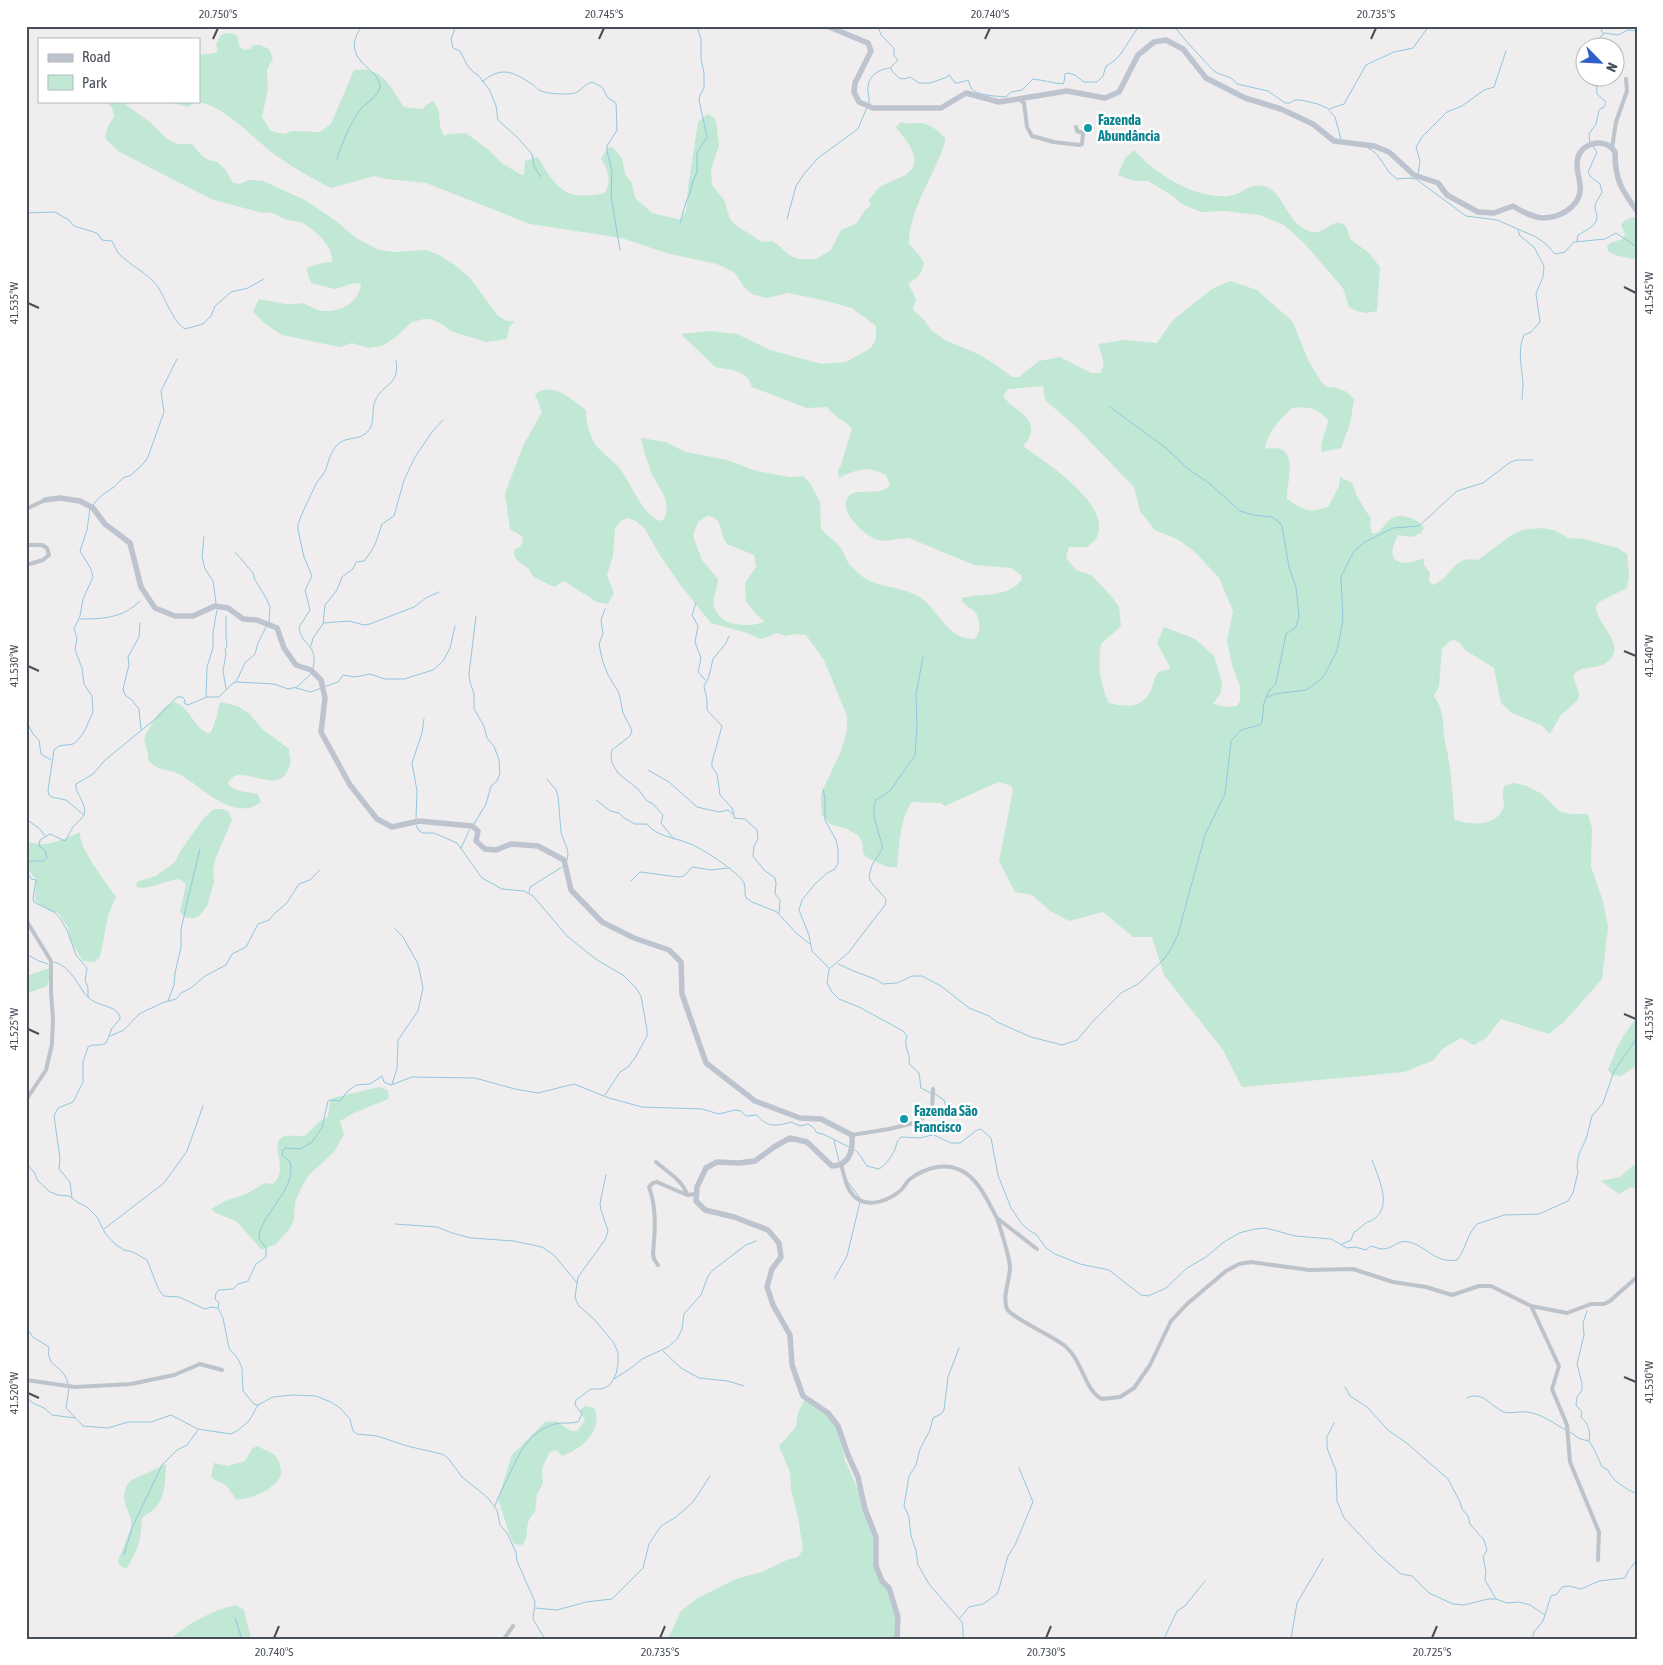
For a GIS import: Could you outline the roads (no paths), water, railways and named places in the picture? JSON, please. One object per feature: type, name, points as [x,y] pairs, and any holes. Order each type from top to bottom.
[{"type":"street","points":[[827,26],[868,43],[871,51],[855,83],[854,92],[859,102],[874,108],[941,108],[966,93],[999,102],[1067,91],[1105,98],[1119,92],[1138,55],[1154,42],[1166,40],[1183,49],[1206,78],[1245,98],[1281,109],[1313,124],[1334,141],[1374,146],[1389,152],[1414,175],[1438,182],[1447,195],[1478,212],[1494,213],[1513,206],[1527,214],[1543,218],[1564,213],[1571,209],[1578,201],[1581,191],[1576,168],[1581,151],[1587,146],[1601,143],[1606,144],[1615,152],[1617,179],[1637,210]]},
{"type":"street","points":[[1612,148],[1616,122],[1627,91],[1626,79]]},
{"type":"street","points":[[1019,99],[1024,103],[1027,127],[1032,136],[1054,142],[1079,145],[1082,144],[1084,137],[1083,133],[1077,131],[1076,127]]},
{"type":"street","points":[[26,508],[46,500],[60,498],[80,501],[93,508],[105,524],[130,543],[142,588],[155,608],[175,616],[193,616],[215,606],[228,608],[243,619],[257,620],[277,628],[284,648],[296,665],[311,670],[321,680],[325,698],[321,732],[350,785],[377,818],[392,827],[419,821],[472,826],[478,831],[476,841],[485,848],[496,850],[511,844],[538,846],[564,860],[571,890],[602,922],[634,938],[669,950],[681,962],[682,994],[706,1063],[755,1101],[800,1118],[821,1119],[852,1135],[888,1130],[918,1122],[932,1110],[933,1089]]},
{"type":"street","points":[[26,545],[42,545],[47,548],[49,555],[43,560],[26,565]]},
{"type":"street","points":[[26,920],[51,961],[50,993],[53,1018],[52,1044],[46,1070],[26,1100]]},
{"type":"street","points":[[852,1135],[851,1149],[846,1161],[841,1165],[832,1166],[807,1142],[790,1138],[774,1147],[756,1161],[739,1163],[717,1162],[706,1168],[697,1187],[696,1201],[706,1210],[734,1217],[768,1230],[779,1243],[781,1257],[772,1269],[767,1287],[773,1305],[790,1335],[792,1365],[803,1396],[828,1413],[838,1426],[858,1477],[865,1508],[876,1536],[876,1566],[882,1581],[889,1588],[898,1618],[897,1639]]},
{"type":"street","points":[[656,1162],[677,1180],[687,1195]]},
{"type":"street","points":[[841,1165],[850,1191],[866,1203],[878,1204],[900,1191],[909,1180],[927,1170],[944,1165],[963,1172],[978,1186],[997,1218],[1010,1266],[1005,1300],[1009,1312],[1019,1320],[1051,1336],[1067,1348],[1081,1366],[1092,1392],[1102,1399],[1120,1397],[1134,1388],[1150,1364],[1171,1321],[1187,1304],[1226,1271],[1239,1264],[1251,1262],[1309,1270],[1353,1269],[1398,1283],[1426,1287],[1452,1295],[1479,1286],[1491,1286],[1531,1306],[1567,1313],[1591,1304],[1610,1302],[1637,1277]]},
{"type":"street","points":[[658,1265],[654,1260],[653,1254],[655,1215],[654,1202],[649,1187],[657,1182],[687,1195],[697,1194]]},
{"type":"street","points":[[997,1218],[1037,1249]]},
{"type":"street","points":[[1531,1306],[1559,1366],[1552,1389],[1567,1425],[1570,1462],[1599,1532],[1598,1560]]},
{"type":"street","points":[[26,1380],[75,1387],[131,1384],[174,1375],[200,1364],[222,1370]]},
{"type":"street","points":[[504,1639],[513,1626]]},
{"type":"waterway","points":[[337,159],[353,121],[360,110],[375,96],[380,86],[374,74],[357,55],[354,47],[362,26]]},
{"type":"waterway","points":[[456,26],[451,39],[453,48],[460,51],[467,65],[489,89],[496,106],[498,120],[532,154],[534,166],[541,177]]},
{"type":"waterway","points":[[680,223],[697,172],[697,153],[707,137],[699,100],[704,88],[704,73],[701,59],[701,39],[697,26]]},
{"type":"waterway","points":[[870,26],[879,29],[881,35],[894,48],[894,55],[898,60],[891,67]]},
{"type":"waterway","points":[[891,68],[899,78],[910,77],[919,83],[930,83],[949,75],[955,83],[968,80],[971,88],[977,93],[1006,97],[1011,92],[1022,90],[1033,79],[1063,84],[1065,74],[1068,73],[1075,75],[1084,82],[1097,82],[1103,76],[1106,66],[1120,55],[1139,26]]},
{"type":"waterway","points":[[1174,26],[1212,69],[1231,78],[1237,84],[1268,91],[1285,103],[1301,100],[1327,108],[1335,117],[1341,139]]},
{"type":"waterway","points":[[1329,109],[1344,104],[1366,65],[1394,52],[1413,48],[1429,26]]},
{"type":"waterway","points":[[1599,26],[1603,33]]},
{"type":"waterway","points":[[1600,38],[1604,33],[1618,35],[1628,30],[1637,31]]},
{"type":"waterway","points":[[1418,174],[1420,161],[1416,147],[1422,137],[1447,112],[1462,106],[1484,90],[1494,87],[1506,51]]},
{"type":"waterway","points":[[869,103],[868,88],[871,78],[879,71],[890,68]]},
{"type":"waterway","points":[[482,82],[495,74],[507,72],[518,76],[541,91],[568,94],[576,93],[592,82],[602,87],[608,98],[616,103],[617,130],[607,146],[607,151],[612,171],[611,196],[620,250]]},
{"type":"waterway","points":[[1590,144],[1589,134],[1596,124],[1599,110],[1604,107],[1606,102],[1597,94],[1597,88]]},
{"type":"waterway","points":[[787,219],[796,186],[804,174],[818,158],[858,129],[867,107]]},
{"type":"waterway","points":[[1577,241],[1578,235],[1596,222],[1595,205],[1602,192],[1600,184],[1588,172],[1597,152],[1593,146]]},
{"type":"waterway","points":[[1368,148],[1376,154],[1397,179],[1416,179],[1466,216],[1497,220],[1536,237],[1554,253],[1565,252],[1574,242],[1605,239],[1616,233],[1637,247]]},
{"type":"waterway","points":[[26,213],[55,212],[69,220],[74,226],[97,233],[102,240],[112,241],[119,254],[154,282],[173,316],[185,329],[203,324],[211,316],[215,306],[231,292],[248,288],[264,279]]},
{"type":"waterway","points":[[1518,230],[1520,236],[1534,247],[1544,266],[1543,277],[1536,293],[1540,322],[1531,332],[1524,335],[1521,347],[1522,400]]},
{"type":"waterway","points":[[93,505],[123,478],[131,475],[148,457],[164,412],[161,391],[177,359]]},
{"type":"waterway","points":[[313,668],[314,654],[300,633],[299,627],[310,610],[305,590],[312,576],[304,557],[298,524],[335,448],[340,442],[362,436],[369,430],[374,403],[379,394],[394,379],[397,369],[396,361]]},
{"type":"waterway","points":[[838,964],[883,984],[897,983],[912,976],[922,976],[941,986],[969,1008],[989,1016],[997,1022],[1031,1037],[1062,1045],[1077,1040],[1121,993],[1138,984],[1164,959],[1171,949],[1178,934],[1205,835],[1225,794],[1231,741],[1241,730],[1262,723],[1264,703],[1269,691],[1276,683],[1286,634],[1296,627],[1299,617],[1296,587],[1289,567],[1282,526],[1279,522],[1272,517],[1253,515],[1240,511],[1210,484],[1187,468],[1166,448],[1110,407]]},
{"type":"waterway","points":[[311,646],[313,638],[323,624],[325,605],[337,590],[342,577],[353,569],[356,562],[364,561],[368,556],[375,544],[382,524],[394,516],[404,480],[415,457],[432,432],[443,420]]},
{"type":"waterway","points":[[1268,697],[1275,694],[1306,690],[1325,674],[1337,651],[1343,620],[1341,577],[1354,551],[1365,542],[1393,528],[1419,526],[1457,491],[1483,483],[1509,463],[1516,460],[1533,460]]},
{"type":"waterway","points":[[84,815],[66,800],[49,795],[48,790],[54,750],[59,746],[73,744],[77,741],[84,732],[93,712],[92,696],[84,684],[82,668],[75,650],[77,638],[74,629],[80,616],[83,599],[93,577],[91,569],[80,551],[87,530],[90,508]]},
{"type":"waterway","points":[[204,537],[202,557],[205,569],[213,581],[216,603]]},
{"type":"waterway","points":[[235,552],[253,573],[266,598],[270,607],[269,622]]},
{"type":"waterway","points":[[324,623],[349,621],[364,625],[370,624],[414,607],[426,598],[439,592]]},
{"type":"waterway","points":[[80,619],[97,619],[120,614],[134,607],[140,601]]},
{"type":"waterway","points":[[696,603],[692,615],[698,626],[695,642],[701,658],[698,672],[705,680]]},
{"type":"waterway","points":[[605,609],[601,620],[603,634],[599,644],[602,659],[608,675],[619,693],[623,713],[632,730],[630,736],[612,750],[612,763],[618,773],[639,790],[646,800],[653,804],[663,815],[661,823],[674,839]]},
{"type":"waterway","points":[[206,697],[207,667],[213,648],[213,632],[217,610]]},
{"type":"waterway","points":[[226,616],[227,646],[223,671],[226,689]]},
{"type":"waterway","points":[[474,824],[486,804],[491,786],[497,781],[500,773],[499,760],[494,746],[487,738],[484,726],[474,709],[474,694],[469,674],[476,616]]},
{"type":"waterway","points":[[140,623],[139,637],[128,657],[129,665],[123,689],[125,695],[139,709],[141,729]]},
{"type":"waterway","points":[[88,997],[88,988],[85,980],[87,968],[76,955],[67,930],[60,918],[54,912],[34,902],[36,880],[31,879],[27,864],[31,861],[43,861],[47,858],[45,850],[39,846],[40,840],[50,834],[65,841],[73,827],[84,815],[85,809],[76,784],[93,774],[104,761],[160,715],[177,697],[182,697],[185,700],[184,703],[188,705],[207,697],[219,697],[236,682],[245,663],[255,654],[267,625]]},
{"type":"waterway","points":[[324,687],[338,682],[343,675],[355,677],[370,674],[385,679],[404,679],[433,670],[443,661],[450,648],[455,626]]},
{"type":"waterway","points":[[729,636],[726,643],[713,659],[704,687],[707,710],[722,726],[712,767],[717,774],[720,795],[732,808],[734,814]]},
{"type":"waterway","points":[[923,657],[916,694],[917,729],[915,755],[890,791],[876,800],[874,806],[874,817],[882,849],[872,865],[869,877],[886,899],[885,905],[848,953],[829,969],[827,983],[839,999],[859,1007],[903,1031],[907,1036],[906,1044],[909,1064],[919,1073],[921,1088],[931,1093]]},
{"type":"waterway","points":[[237,682],[274,684],[288,689],[297,687],[311,674]]},
{"type":"waterway","points":[[296,688],[311,692],[321,688]]},
{"type":"waterway","points":[[416,818],[417,791],[412,763],[422,733],[424,719]]},
{"type":"waterway","points":[[26,721],[33,734],[39,740],[41,754],[51,760]]},
{"type":"waterway","points":[[648,770],[669,782],[697,807],[719,812],[728,810],[734,815],[734,818],[745,819],[757,830],[758,839],[754,846],[753,856],[764,870],[775,878],[775,894],[780,900],[779,913]]},
{"type":"waterway","points":[[547,779],[556,790],[558,796],[561,832],[568,854],[566,862]]},
{"type":"waterway","points":[[823,789],[825,820],[836,840],[838,863],[835,869],[827,873],[815,884],[802,900],[799,910],[809,935],[812,951],[829,968]]},
{"type":"waterway","points":[[596,800],[610,811],[619,813],[635,824],[647,824],[656,832],[693,845],[719,860],[744,883],[746,898],[777,912],[796,933],[810,944]]},
{"type":"waterway","points":[[26,819],[40,829],[45,836]]},
{"type":"waterway","points":[[416,825],[419,831],[423,833],[434,833],[457,843],[482,878],[502,889],[524,891],[533,896],[568,937],[597,960],[623,975],[636,988],[641,996],[647,1036],[635,1058],[628,1067],[620,1072],[605,1095]]},
{"type":"waterway","points":[[461,848],[470,829]]},
{"type":"waterway","points":[[168,1001],[174,985],[181,947],[181,930],[200,849]]},
{"type":"waterway","points":[[529,892],[530,887],[562,867]]},
{"type":"waterway","points":[[631,881],[640,872],[678,877],[684,876],[692,867],[711,870],[728,868]]},
{"type":"waterway","points":[[110,1036],[124,1030],[139,1014],[162,1003],[176,999],[181,993],[191,988],[205,976],[226,965],[232,954],[246,947],[258,924],[269,920],[286,904],[299,884],[310,880],[320,870]]},
{"type":"waterway","points":[[392,1084],[397,1069],[398,1040],[418,1011],[423,988],[418,964],[403,937],[394,928]]},
{"type":"waterway","points":[[26,954],[48,964]]},
{"type":"waterway","points":[[54,962],[66,968],[89,998],[114,1009],[120,1016],[120,1019],[112,1028],[106,1043],[88,1047],[83,1062],[83,1082],[73,1102],[58,1108],[54,1116],[60,1158],[59,1169],[70,1182],[72,1198]]},
{"type":"waterway","points":[[934,1135],[951,1143],[960,1143],[981,1129],[991,1138],[998,1175],[1011,1208],[1022,1224],[1036,1234],[1046,1248],[1055,1254],[1080,1264],[1109,1270],[1141,1295],[1148,1296],[1166,1288],[1187,1268],[1206,1257],[1224,1242],[1239,1233],[1255,1229],[1266,1228],[1295,1236],[1331,1239],[1347,1248],[1355,1247],[1366,1250],[1371,1246],[1383,1249],[1405,1241],[1415,1244],[1437,1257],[1450,1261],[1457,1260],[1477,1224],[1504,1215],[1539,1214],[1568,1201],[1573,1193],[1578,1172],[1579,1154],[1586,1139],[1592,1116],[1603,1103],[1614,1071],[1637,1038]]},
{"type":"waterway","points":[[258,1405],[254,1404],[243,1391],[242,1368],[238,1359],[229,1348],[223,1318],[218,1308],[219,1303],[215,1299],[216,1293],[219,1290],[233,1289],[238,1284],[248,1281],[256,1264],[266,1257],[266,1248],[259,1239],[260,1230],[283,1192],[291,1172],[290,1162],[282,1155],[283,1150],[286,1148],[300,1149],[312,1142],[322,1128],[328,1101],[340,1101],[356,1085],[370,1084],[382,1076],[384,1082],[391,1085],[412,1077],[475,1078],[538,1093],[574,1084],[609,1098],[642,1107],[702,1109],[719,1114],[735,1110],[741,1111],[746,1116],[757,1115],[768,1124],[773,1125],[791,1122],[800,1126],[808,1124],[817,1133],[849,1147]]},
{"type":"waterway","points":[[855,1150],[867,1166],[879,1169],[890,1157],[901,1137],[920,1138],[932,1135],[948,1113],[944,1100],[935,1094]]},
{"type":"waterway","points":[[104,1229],[164,1183],[187,1151],[203,1106]]},
{"type":"waterway","points":[[834,1141],[839,1161]]},
{"type":"waterway","points":[[1342,1244],[1351,1240],[1354,1232],[1374,1219],[1383,1207],[1382,1191],[1372,1160]]},
{"type":"waterway","points":[[26,1163],[34,1172],[38,1181],[50,1192],[69,1196],[87,1207],[97,1217],[105,1233],[115,1244],[147,1260],[159,1290],[164,1296],[179,1297],[205,1309],[217,1308]]},
{"type":"waterway","points":[[495,1506],[527,1442],[546,1427],[558,1423],[578,1422],[582,1414],[575,1405],[576,1400],[591,1389],[602,1389],[610,1385],[616,1374],[618,1353],[614,1343],[594,1319],[578,1305],[575,1297],[578,1277],[605,1240],[608,1231],[600,1203],[606,1175]]},
{"type":"waterway","points":[[847,1181],[860,1198]]},
{"type":"waterway","points":[[834,1279],[847,1256],[860,1202]]},
{"type":"waterway","points":[[395,1224],[437,1227],[471,1238],[514,1241],[542,1247],[555,1256],[577,1283]]},
{"type":"waterway","points":[[614,1379],[642,1359],[668,1347],[677,1339],[682,1329],[684,1314],[701,1295],[708,1276],[746,1245],[756,1241]]},
{"type":"waterway","points":[[1587,1311],[1583,1323],[1584,1335],[1577,1364],[1582,1390],[1577,1397],[1576,1405],[1582,1412],[1581,1417],[1588,1428],[1590,1434],[1589,1441]]},
{"type":"waterway","points":[[26,1327],[33,1337],[49,1347],[50,1360],[64,1374],[68,1384]]},
{"type":"waterway","points":[[959,1348],[948,1377],[944,1410],[933,1418],[930,1430],[920,1449],[916,1465],[909,1476],[904,1506],[909,1517],[911,1536],[916,1550],[918,1565],[929,1584],[962,1622],[963,1639]]},
{"type":"waterway","points":[[663,1351],[681,1368],[699,1378],[728,1381],[744,1386]]},
{"type":"waterway","points":[[1345,1387],[1350,1396],[1367,1407],[1388,1430],[1408,1444],[1448,1479],[1462,1509],[1468,1516],[1470,1524],[1484,1540],[1487,1550],[1483,1557],[1486,1572],[1485,1580],[1496,1599]]},
{"type":"waterway","points":[[69,1388],[66,1408],[83,1426],[108,1428],[128,1422],[151,1422],[171,1415],[198,1429],[231,1434],[249,1421],[258,1405],[273,1397],[293,1395],[316,1396],[340,1408],[350,1419],[353,1431],[357,1434],[377,1436],[407,1446],[442,1454],[448,1458],[462,1477],[487,1497],[497,1510],[500,1525],[507,1533],[516,1552],[517,1561],[535,1602],[533,1619],[545,1639]]},
{"type":"waterway","points":[[1467,1398],[1478,1396],[1504,1412],[1527,1412],[1538,1415],[1566,1430]]},
{"type":"waterway","points":[[26,1397],[52,1415],[75,1418]]},
{"type":"waterway","points":[[1334,1423],[1327,1437],[1327,1448],[1336,1471],[1337,1501],[1344,1518],[1379,1555],[1401,1574],[1412,1576],[1429,1593],[1453,1604],[1464,1605],[1496,1599],[1507,1603],[1519,1602],[1530,1605],[1545,1615]]},
{"type":"waterway","points":[[124,1555],[132,1528],[162,1465],[177,1450],[187,1445],[198,1430]]},
{"type":"waterway","points":[[1570,1432],[1580,1439],[1589,1441],[1602,1467],[1608,1470],[1620,1484],[1637,1494]]},
{"type":"waterway","points":[[960,1618],[969,1607],[983,1604],[997,1594],[999,1589],[1008,1556],[1015,1545],[1033,1502],[1019,1468]]},
{"type":"waterway","points":[[535,1608],[557,1610],[586,1602],[612,1599],[643,1568],[649,1544],[661,1526],[676,1517],[693,1502],[710,1476]]},
{"type":"waterway","points":[[1291,1639],[1297,1603],[1323,1559]]},
{"type":"waterway","points":[[1532,1639],[1534,1632],[1543,1621],[1551,1596],[1557,1594],[1562,1587],[1569,1586],[1581,1589],[1599,1581],[1625,1578],[1637,1560]]},
{"type":"waterway","points":[[1164,1639],[1177,1611],[1185,1606],[1205,1581]]},
{"type":"waterway","points":[[235,1618],[242,1639]]},
{"type":"place","name":"Fazenda Abundância","points":[[1088,128]]},
{"type":"place","name":"Fazenda São Francisco","points":[[904,1119]]}]
